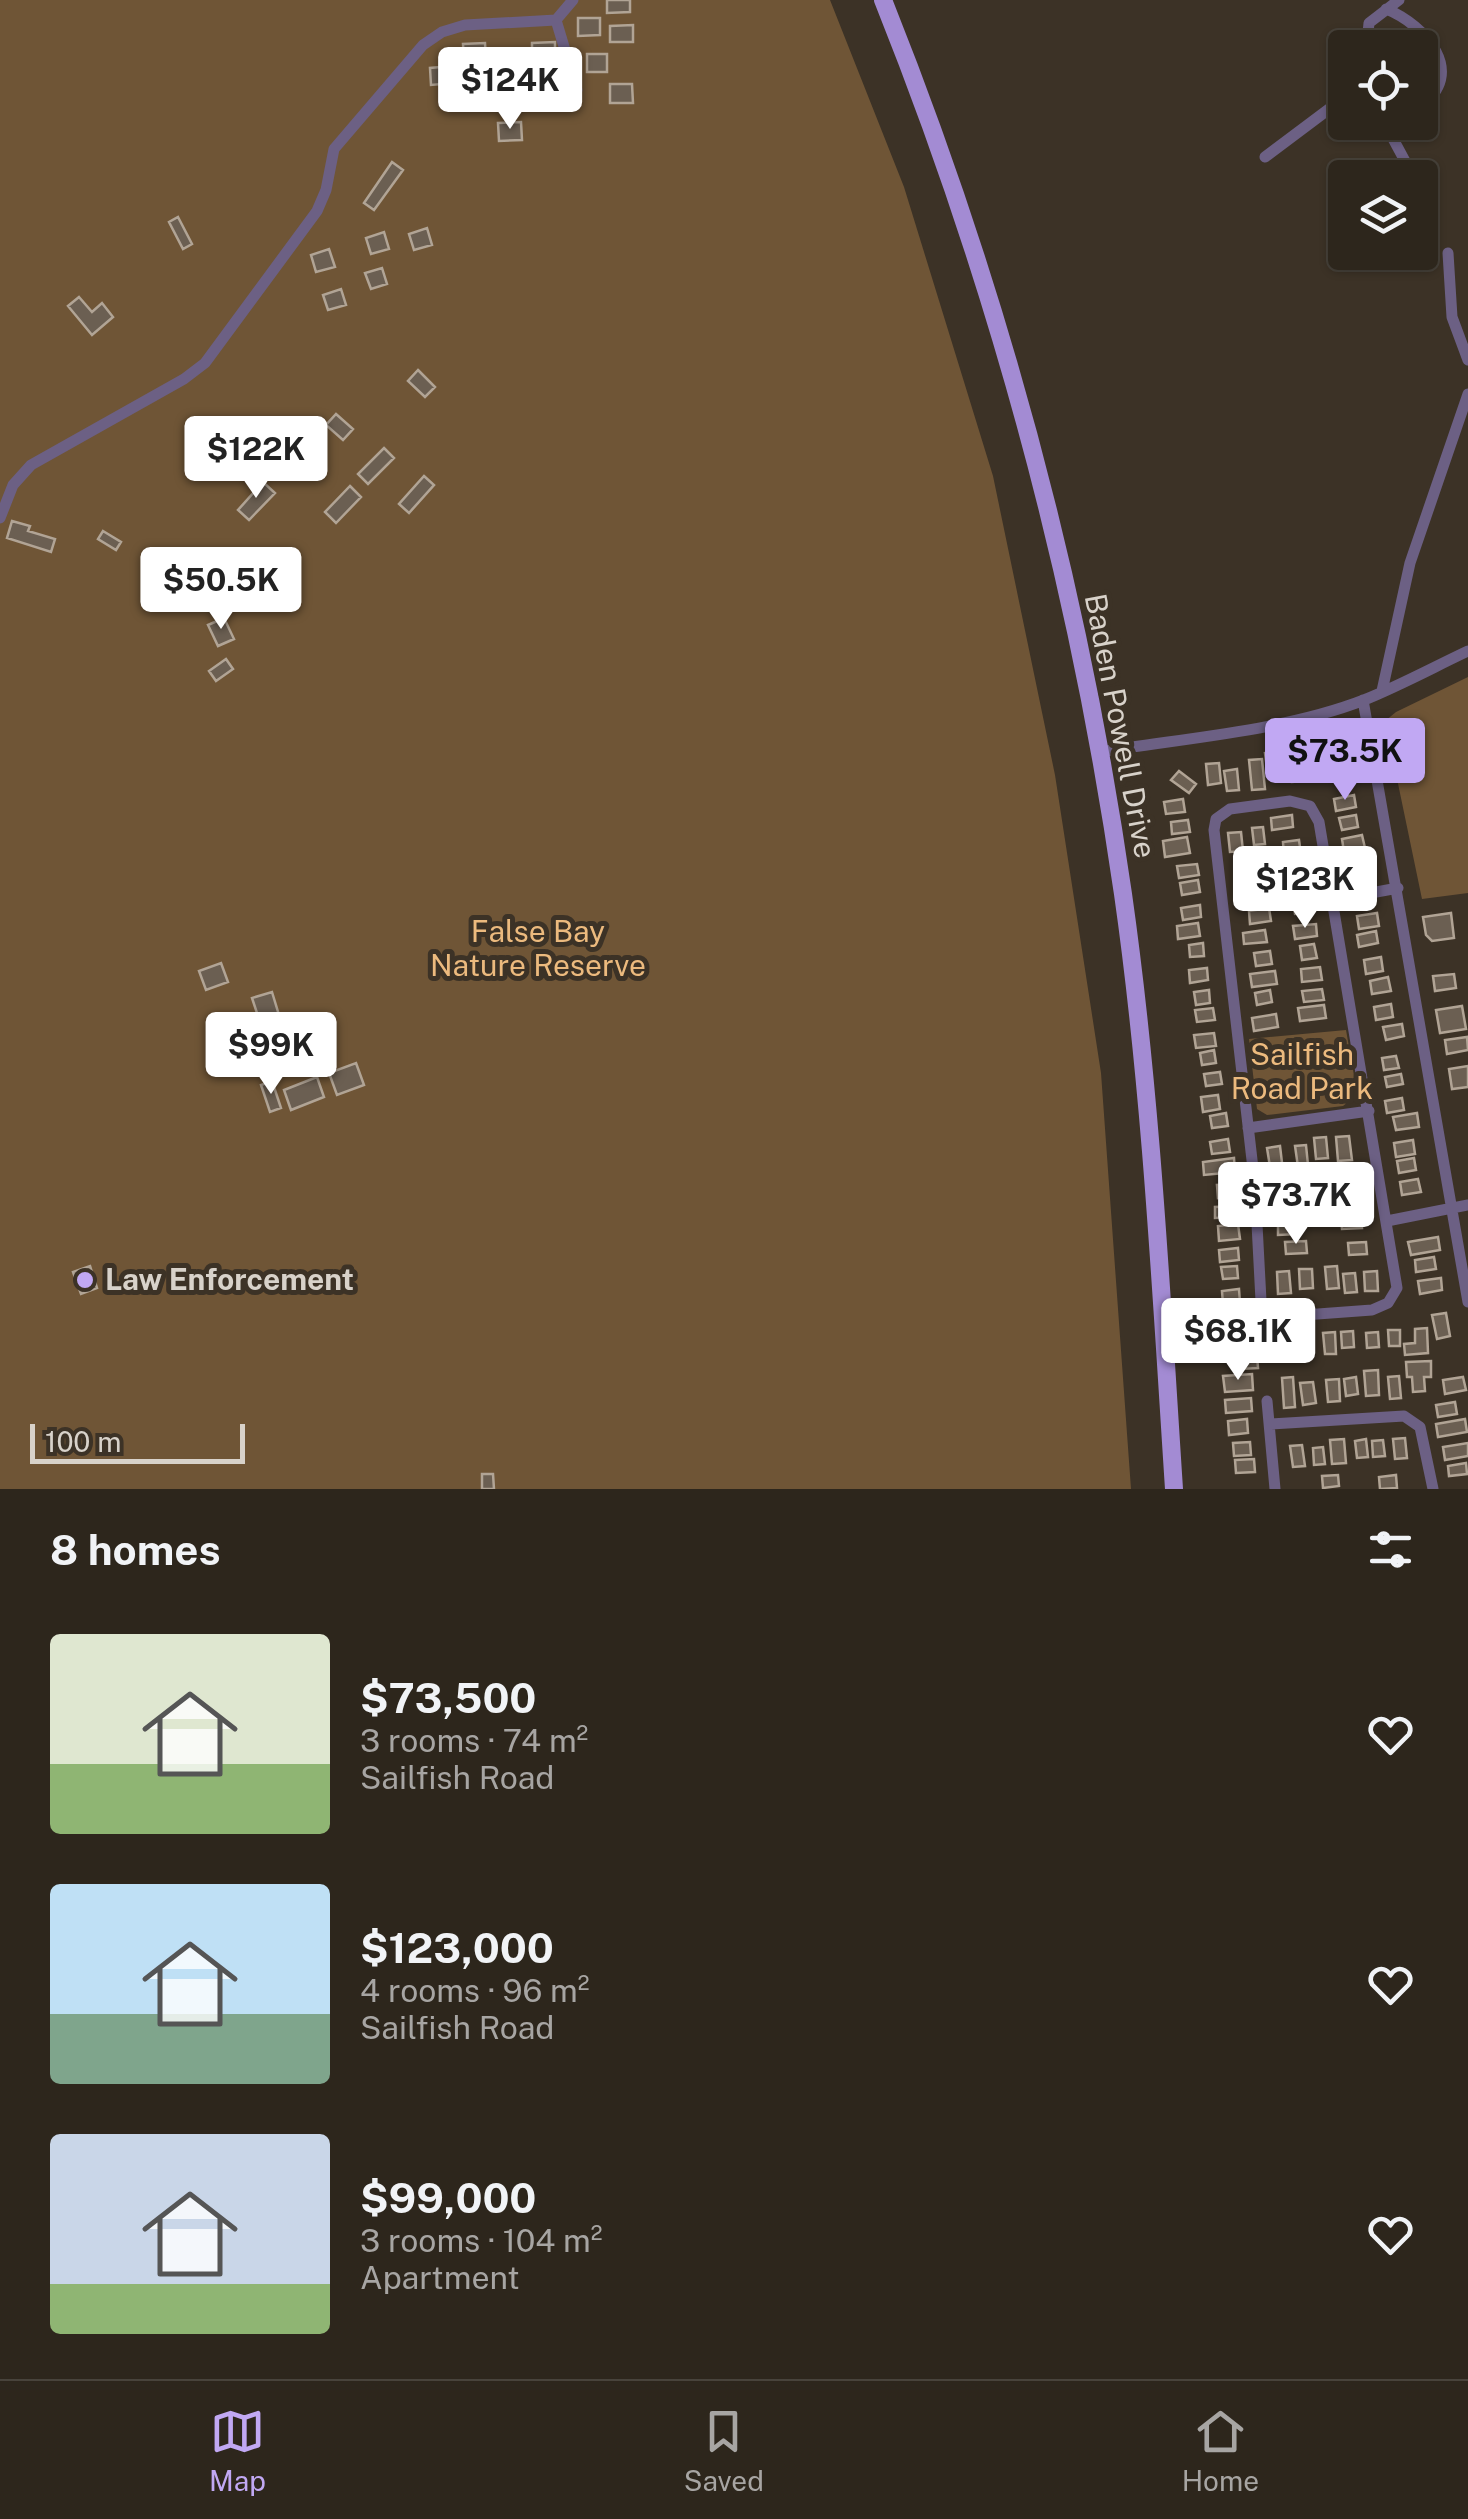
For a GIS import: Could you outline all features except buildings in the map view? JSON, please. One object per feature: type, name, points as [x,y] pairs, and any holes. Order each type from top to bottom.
[{"type":"main road","name":"Baden Powell Drive","points":[[882,0],[958,204],[1015,389],[1068,596],[1100,752],[1123,895],[1147,1104],[1174,1489]]},
{"type":"street","points":[[0,518],[13,485],[31,465],[184,379],[205,363],[317,212],[334,149],[423,46],[442,32],[465,25],[556,20],[573,0]]},
{"type":"street","points":[[1370,30],[1369,23],[1398,0]]},
{"type":"street","points":[[1386,9],[1413,21],[1422,30]]},
{"type":"street","points":[[556,20],[578,90]]},
{"type":"street","points":[[1438,46],[1450,63],[1438,92]]},
{"type":"street","points":[[1265,157],[1328,111]]},
{"type":"street","points":[[1448,253],[1448,298],[1468,360]]},
{"type":"street","points":[[1382,691],[1410,564],[1468,394]]},
{"type":"street","points":[[1100,752],[1264,725],[1363,700],[1468,651]]},
{"type":"street","points":[[1363,700],[1468,1302]]},
{"type":"street","points":[[1263,1318],[1372,1310],[1388,1303],[1398,1279],[1319,822],[1310,806],[1290,801],[1230,809],[1216,819],[1213,839],[1248,1128],[1263,1338]]},
{"type":"street","points":[[1332,900],[1398,888]]},
{"type":"street","points":[[1248,1128],[1369,1111]]},
{"type":"street","points":[[1388,1221],[1468,1205]]},
{"type":"street","points":[[1268,1401],[1275,1489]]},
{"type":"street","points":[[1270,1424],[1404,1416],[1420,1427],[1433,1489]]},
{"type":"green space","name":"False Bay Nature Reserve","points":[[0,0],[830,0],[904,187],[993,476],[1055,775],[1101,1073],[1131,1489],[0,1489]]},
{"type":"green space","points":[[1468,677],[1468,893],[1422,899],[1385,721]]},
{"type":"green space","name":"Sailfish Road Park","points":[[1346,1030],[1356,1087],[1353,1098],[1343,1106],[1267,1115],[1257,1109],[1249,1039]]},
{"type":"place","name":"Law Enforcement","points":[[85,1280]]}]
